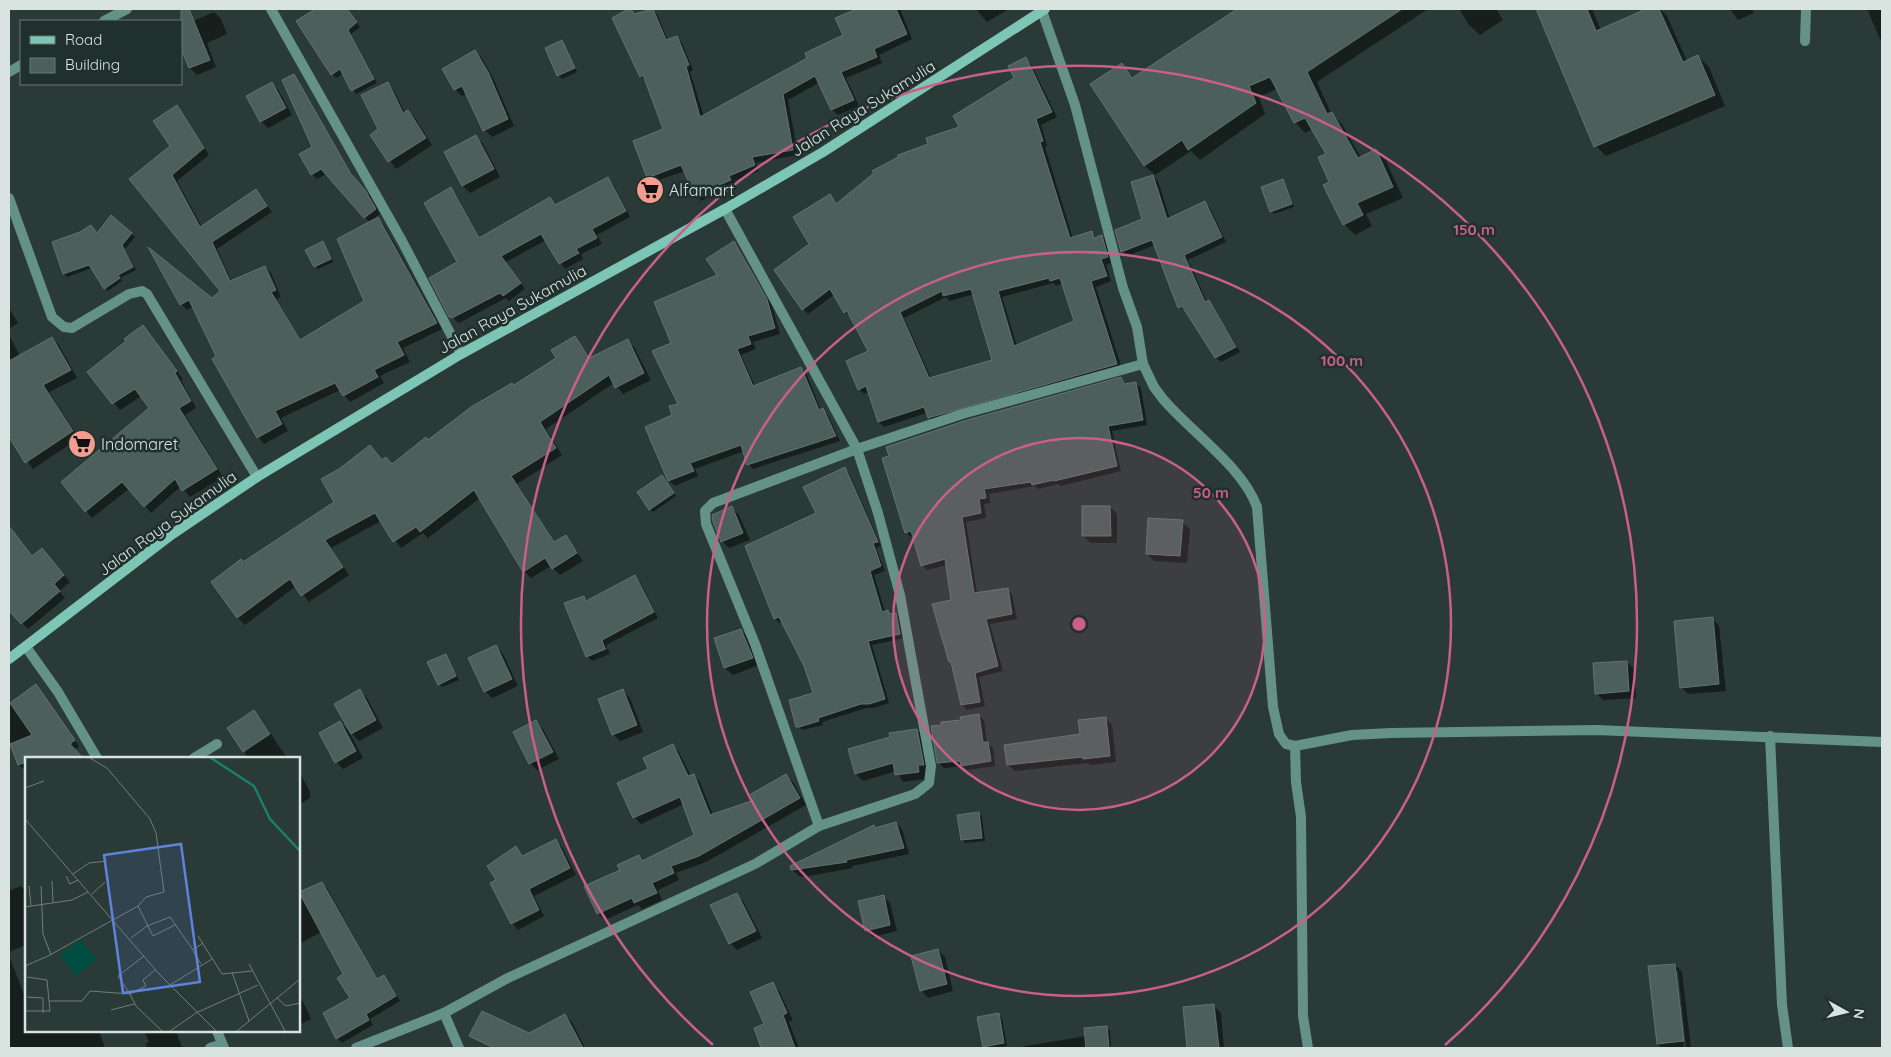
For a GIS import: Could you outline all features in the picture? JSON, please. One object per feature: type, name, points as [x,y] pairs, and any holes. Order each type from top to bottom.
[{"type":"main road","name":"Jalan Raya Sukamulia","points":[[9,659],[171,535],[257,478],[461,354],[823,152],[1043,10]]},
{"type":"street","points":[[106,20],[127,9]]},
{"type":"street","points":[[271,9],[402,241],[461,354]]},
{"type":"street","points":[[1805,41],[1806,9]]},
{"type":"street","points":[[1043,10],[1075,105],[1123,288],[1137,327],[1144,364],[1154,387],[1163,399],[1241,477],[1252,493],[1257,507],[1273,707],[1279,734],[1286,744],[1295,746],[1352,735],[1391,733],[1596,730],[1882,742]]},
{"type":"street","points":[[9,72],[20,66]]},
{"type":"street","points":[[9,198],[52,318],[64,327],[72,328],[129,294],[142,291],[146,294],[257,478]]},
{"type":"street","points":[[356,1048],[444,1013],[508,978],[756,864],[819,826],[915,794],[924,789],[931,776],[900,595],[878,514],[857,449],[725,208]]},
{"type":"street","points":[[819,826],[755,644],[704,516],[705,511],[714,503],[857,449],[962,414],[1144,364]]},
{"type":"street","points":[[26,647],[58,692],[96,757]]},
{"type":"street","points":[[1770,736],[1782,1005],[1788,1048]]},
{"type":"street","points":[[196,757],[217,744]]},
{"type":"street","points":[[1295,746],[1296,782],[1301,817],[1302,1016],[1308,1048]]},
{"type":"street","points":[[444,1013],[459,1048]]},
{"type":"street","points":[[210,1048],[223,1046],[217,1032]]},
{"type":"building","points":[[181,9],[189,9],[210,60],[189,68],[182,51]]},
{"type":"building","points":[[315,9],[347,9],[357,22],[348,30],[374,79],[351,91],[340,69],[331,75],[296,21]]},
{"type":"building","points":[[631,9],[634,14],[653,9],[666,40],[677,36],[689,65],[686,66],[700,117],[807,58],[805,53],[843,35],[835,18],[857,9],[896,9],[907,34],[874,49],[877,57],[841,72],[854,100],[831,110],[815,76],[783,94],[793,150],[752,157],[755,165],[729,176],[731,180],[695,196],[681,165],[647,178],[633,141],[663,129],[643,75],[640,77],[612,18]]},
{"type":"building","points":[[1237,9],[1402,9],[1307,72],[1327,114],[1332,112],[1358,158],[1376,149],[1393,187],[1357,203],[1363,215],[1343,225],[1323,185],[1329,182],[1318,157],[1326,154],[1305,118],[1294,123],[1270,77],[1249,86],[1256,103],[1188,150],[1182,140],[1144,166],[1090,84],[1122,63],[1132,78]]},
{"type":"building","points":[[1536,9],[1587,9],[1596,31],[1646,9],[1659,9],[1683,62],[1698,55],[1715,95],[1594,147]]},
{"type":"building","points":[[562,40],[575,68],[557,76],[545,48]]},
{"type":"building","points":[[475,50],[488,72],[508,119],[483,131],[462,86],[454,90],[442,69]]},
{"type":"building","points":[[1026,57],[1052,112],[1036,119],[1043,141],[1040,142],[1070,238],[1092,231],[1094,238],[1102,235],[1108,257],[1101,259],[1107,276],[1091,281],[1117,364],[928,418],[924,407],[878,422],[866,386],[858,390],[846,361],[868,351],[847,311],[844,313],[830,289],[802,310],[774,270],[809,244],[793,217],[830,194],[836,204],[874,173],[872,171],[898,157],[898,155],[928,144],[926,138],[959,127],[953,116],[1014,78],[1008,66]],"holes":[[[1049,278],[1050,281],[1060,278],[1074,321],[1014,346],[998,291]],[[971,289],[992,360],[929,378],[900,312],[942,291],[943,296]]]},
{"type":"building","points":[[294,74],[351,174],[365,190],[376,209],[364,218],[321,169],[311,175],[299,154],[312,147],[282,80]]},
{"type":"building","points":[[272,82],[286,108],[260,122],[246,96]]},
{"type":"building","points":[[388,82],[403,113],[408,110],[426,138],[388,162],[370,135],[378,129],[361,95]]},
{"type":"building","points":[[177,105],[204,148],[172,175],[200,227],[256,189],[267,206],[212,242],[230,281],[265,266],[276,290],[271,292],[300,340],[364,301],[337,239],[378,217],[437,323],[397,342],[404,355],[374,370],[378,377],[343,396],[335,383],[275,411],[282,424],[257,438],[212,359],[216,356],[189,300],[180,305],[148,247],[212,298],[220,291],[129,179],[170,146],[153,121]]},
{"type":"building","points":[[476,135],[494,169],[462,186],[444,152]]},
{"type":"building","points":[[1153,175],[1167,219],[1205,201],[1222,237],[1184,255],[1205,302],[1209,300],[1236,347],[1215,358],[1182,306],[1178,308],[1152,240],[1121,252],[1115,230],[1142,219],[1131,182]]},
{"type":"building","points":[[608,177],[626,211],[592,229],[597,238],[576,249],[579,253],[559,264],[541,234],[501,256],[521,283],[503,296],[500,293],[452,318],[449,317],[429,278],[457,262],[424,203],[451,187],[479,238],[550,197],[555,205]]},
{"type":"building","points":[[1283,179],[1292,204],[1270,212],[1261,187]]},
{"type":"building","points":[[111,215],[132,233],[122,245],[133,267],[118,275],[120,278],[104,289],[89,265],[63,274],[52,242],[80,232],[91,225],[97,233]]},
{"type":"building","points":[[323,241],[331,259],[314,267],[305,250]]},
{"type":"building","points":[[734,241],[767,299],[775,328],[748,336],[751,344],[737,349],[753,386],[801,367],[819,410],[823,408],[836,436],[747,465],[741,445],[690,463],[694,471],[668,481],[645,427],[672,415],[669,406],[678,404],[652,351],[671,343],[654,302],[717,275],[706,259]]},
{"type":"building","points":[[143,325],[177,371],[175,373],[191,401],[179,408],[217,469],[182,491],[175,479],[144,507],[122,482],[85,512],[61,482],[149,408],[135,389],[112,404],[87,372]]},
{"type":"building","points":[[575,336],[589,358],[628,339],[644,373],[615,388],[609,375],[540,422],[556,448],[511,476],[554,542],[566,535],[577,553],[552,569],[545,558],[523,572],[474,490],[420,532],[416,527],[393,542],[375,513],[325,540],[343,567],[301,596],[290,579],[237,618],[211,582],[241,559],[243,562],[334,502],[321,479],[339,469],[370,445],[382,460],[386,457],[392,464],[426,437],[428,440],[471,407],[512,383],[514,385],[556,358],[551,350]]},
{"type":"building","points":[[52,337],[71,370],[43,385],[73,431],[25,463],[9,437],[9,361]]},
{"type":"building","points":[[1121,377],[1124,384],[1136,382],[1143,420],[1108,426],[1117,466],[1032,485],[1031,482],[984,489],[986,498],[979,499],[981,513],[962,517],[974,593],[1008,588],[1012,614],[986,619],[998,666],[975,673],[980,702],[961,705],[951,662],[949,662],[932,604],[951,600],[945,559],[921,566],[911,531],[905,533],[882,458],[889,456],[886,447],[964,421]]},
{"type":"building","points":[[845,467],[878,542],[873,543],[881,566],[870,571],[882,612],[888,610],[889,614],[896,613],[900,634],[868,641],[885,699],[869,704],[861,704],[818,718],[819,721],[796,727],[789,700],[813,693],[804,666],[779,617],[774,619],[745,546],[816,513],[803,487]]},
{"type":"building","points":[[662,475],[674,493],[649,510],[637,492]]},
{"type":"building","points":[[732,506],[743,533],[721,542],[712,515]]},
{"type":"building","points":[[1082,506],[1110,506],[1111,536],[1082,536]]},
{"type":"building","points":[[1148,518],[1183,520],[1180,556],[1146,554]]},
{"type":"building","points":[[9,526],[32,556],[42,548],[64,575],[54,584],[60,591],[21,624],[9,611]]},
{"type":"building","points":[[635,575],[654,612],[602,640],[605,649],[586,657],[564,603],[584,596],[586,601]]},
{"type":"building","points":[[1713,617],[1719,684],[1680,688],[1674,621]]},
{"type":"building","points":[[741,629],[753,658],[724,668],[714,638]]},
{"type":"building","points":[[496,645],[512,679],[484,692],[468,658]]},
{"type":"building","points":[[446,654],[456,676],[438,685],[427,662]]},
{"type":"building","points":[[1627,661],[1629,691],[1595,694],[1593,663]]},
{"type":"building","points":[[36,684],[75,740],[70,744],[82,757],[25,757],[25,762],[18,765],[10,744],[32,735],[10,703]]},
{"type":"building","points":[[360,689],[376,720],[351,734],[334,704]]},
{"type":"building","points":[[623,689],[637,725],[612,735],[598,699]]},
{"type":"building","points":[[254,710],[270,734],[243,752],[227,728]]},
{"type":"building","points":[[979,714],[983,742],[988,742],[991,761],[961,766],[960,761],[937,763],[931,726],[941,725],[941,722],[961,720],[960,717]]},
{"type":"building","points":[[1106,717],[1110,756],[1007,765],[1004,745],[1080,734],[1078,720]]},
{"type":"building","points":[[536,720],[553,752],[529,764],[513,732]]},
{"type":"building","points":[[340,721],[356,751],[335,763],[319,733]]},
{"type":"building","points":[[917,729],[924,765],[918,765],[919,772],[895,775],[893,763],[855,774],[848,749],[890,737],[889,733]]},
{"type":"building","points":[[673,744],[688,776],[694,774],[710,815],[754,800],[751,794],[786,774],[800,798],[699,856],[671,866],[674,873],[652,883],[657,893],[634,903],[632,898],[597,914],[584,886],[620,870],[617,865],[639,855],[642,861],[694,835],[680,797],[633,818],[617,783],[648,769],[643,758]]},
{"type":"building","points":[[979,812],[982,838],[961,840],[957,815]]},
{"type":"building","points":[[896,822],[904,848],[846,860],[847,862],[791,870],[790,866],[874,825],[875,828]]},
{"type":"building","points":[[556,839],[570,868],[529,889],[539,910],[511,924],[490,883],[496,880],[487,866],[516,846],[522,856]]},
{"type":"building","points":[[322,882],[377,979],[384,975],[396,996],[366,1014],[369,1020],[336,1039],[323,1013],[350,998],[337,978],[343,974],[300,892]]},
{"type":"building","points":[[737,893],[756,931],[729,944],[710,905]]},
{"type":"building","points":[[884,895],[890,925],[865,931],[858,901]]},
{"type":"building","points":[[938,949],[947,984],[920,991],[911,956]]},
{"type":"building","points":[[1675,964],[1684,1041],[1657,1044],[1648,966]]},
{"type":"building","points":[[773,982],[787,1013],[783,1015],[795,1048],[761,1048],[754,1028],[764,1024],[750,992]]},
{"type":"building","points":[[1214,1004],[1219,1048],[1187,1048],[1183,1007]]},
{"type":"building","points":[[482,1011],[529,1033],[565,1014],[583,1048],[494,1048],[469,1036]]},
{"type":"building","points":[[999,1013],[1004,1043],[983,1047],[977,1017]]},
{"type":"building","points":[[1107,1026],[1109,1048],[1086,1048],[1084,1028]]},
{"type":"place","name":"Alfamart","points":[[650,190]]},
{"type":"place","name":"Indomaret","points":[[82,444]]}]
